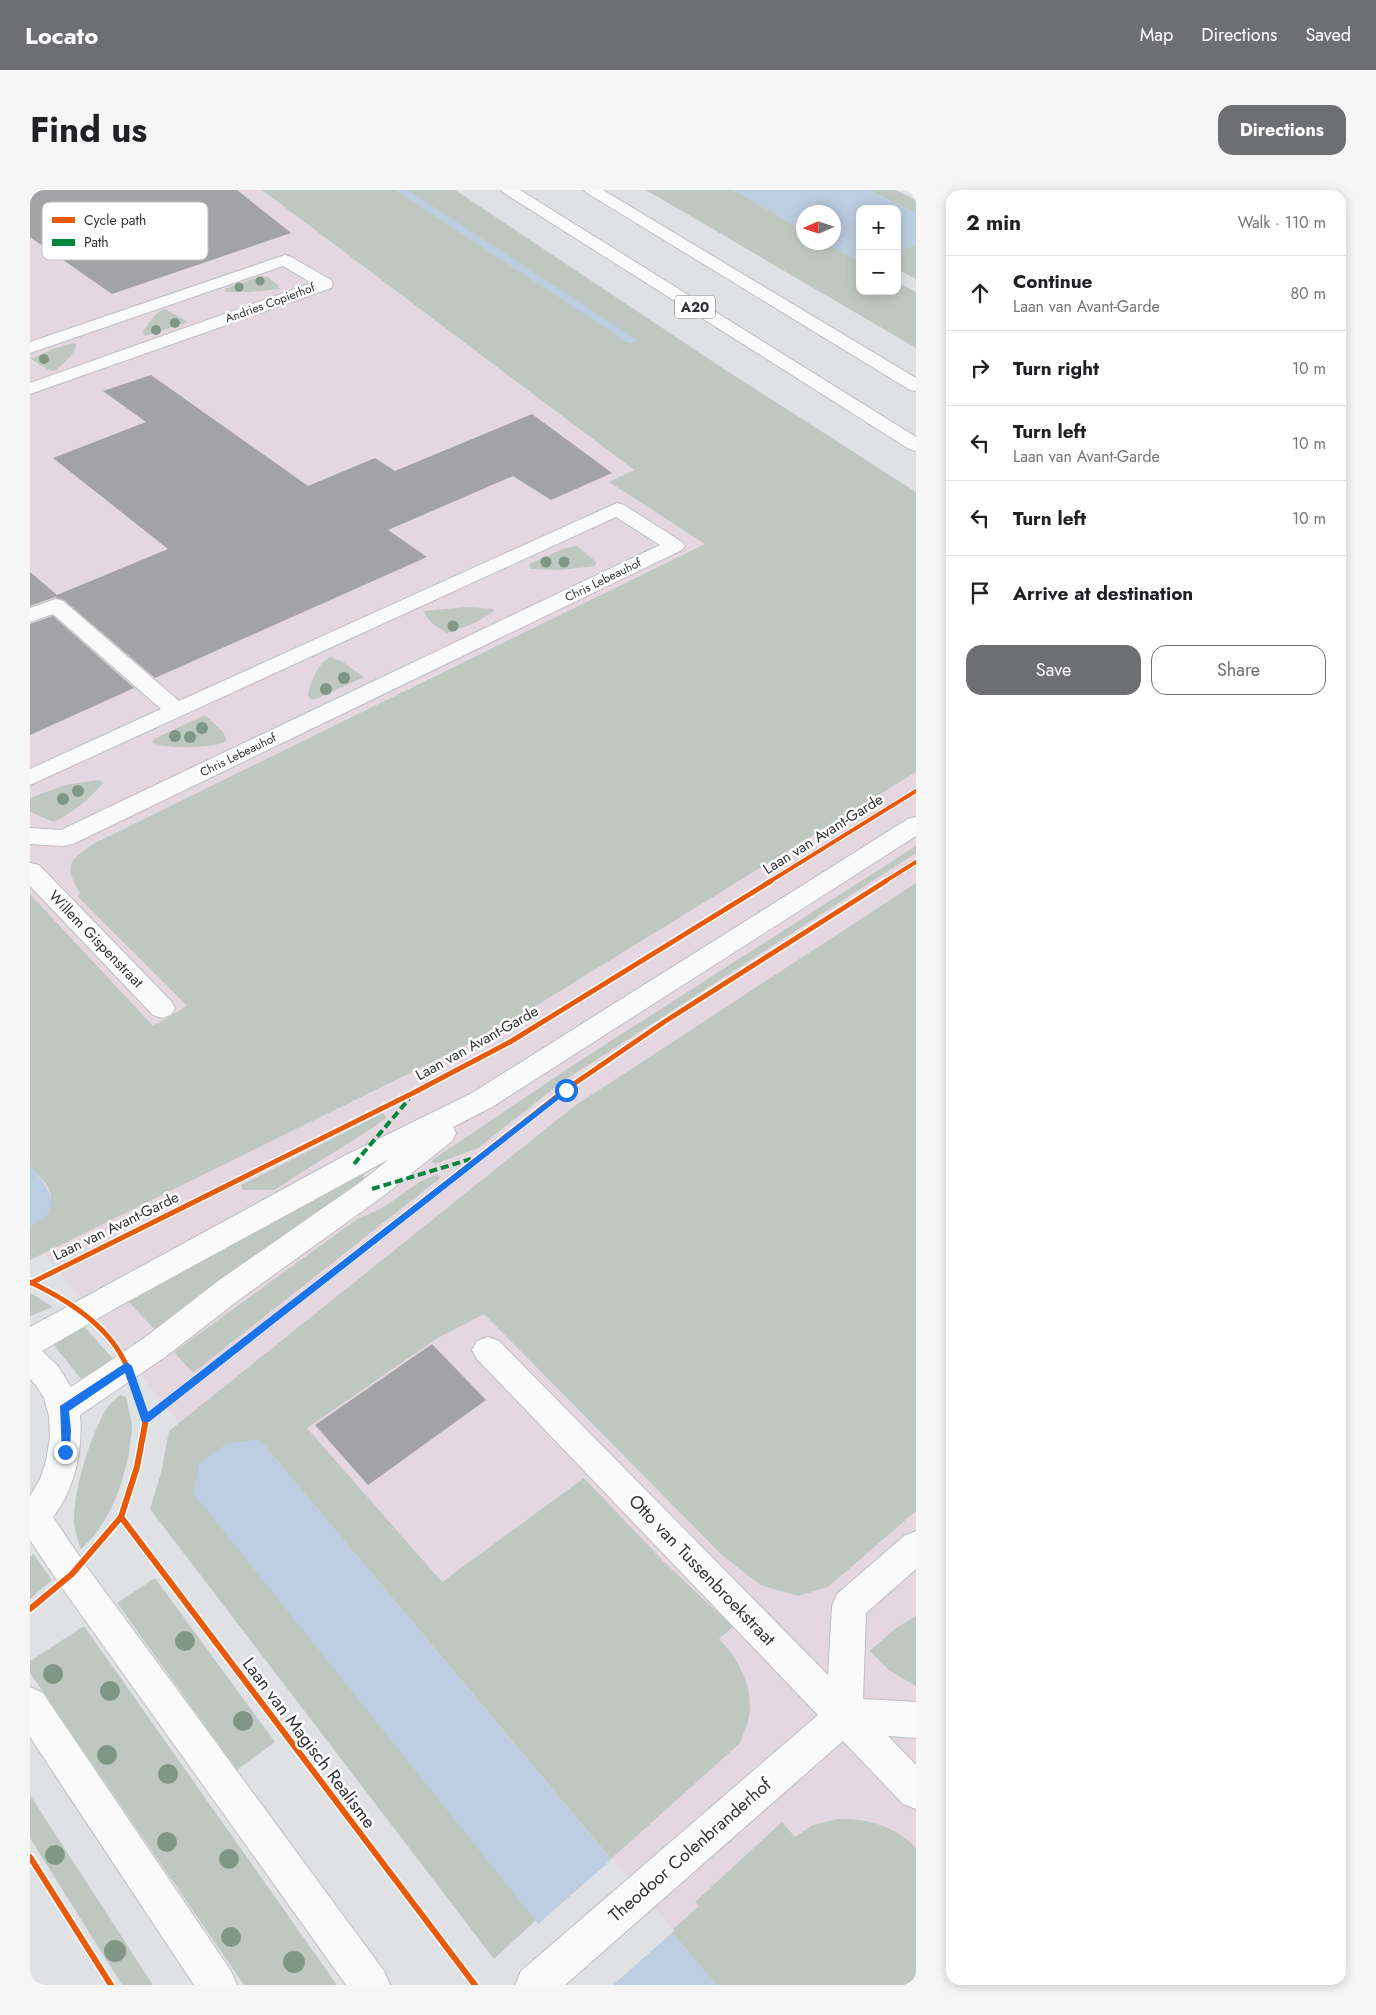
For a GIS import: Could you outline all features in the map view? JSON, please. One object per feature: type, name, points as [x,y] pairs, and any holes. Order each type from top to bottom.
[{"type":"main road","name":"A20","points":[[509,190],[916,445]]},
{"type":"main road","points":[[592,190],[916,386]]},
{"type":"main road","name":"Andries Copierhof","points":[[30,348],[285,260],[325,284],[30,389]]},
{"type":"main road","name":"A20","points":[[882,425],[916,449]]},
{"type":"main road","name":"Chris Lebeauhof","points":[[30,778],[617,509],[675,546],[64,838],[30,836]]},
{"type":"main road","points":[[30,616],[56,605],[177,711]]},
{"type":"main road","points":[[30,1342],[111,1295],[345,1168],[482,1100],[916,825]]},
{"type":"main road","name":"Willem Gispenstraat","points":[[30,871],[162,1008]]},
{"type":"main road","points":[[64,1409],[154,1348],[229,1290],[372,1189],[482,1100]]},
{"type":"main road","name":"Otto van Tussenbroekstraat","points":[[488,1350],[916,1791]]},
{"type":"main road","points":[[30,1359],[47,1375],[56,1391],[64,1409],[67,1430],[65,1452],[59,1474],[49,1496],[32,1519],[370,1985]]},
{"type":"main road","points":[[916,1547],[849,1606],[844,1716],[916,1720]]},
{"type":"main road","points":[[30,1706],[217,1985]]},
{"type":"main road","name":"Theodoor Colenbranderhof","points":[[535,1985],[844,1716]]},
{"type":"shaded area","points":[[30,190],[262,190],[634,471],[609,482],[916,675],[916,1985],[626,1985],[30,1235]]},
{"type":"shaded area","points":[[262,190],[396,190],[629,343],[638,341],[407,190],[455,190],[724,369],[916,492],[916,772],[495,1031],[30,1260],[30,1227],[45,1213],[51,1200],[51,1194],[45,1182],[30,1166],[30,894],[153,1026],[187,1006],[77,896],[80,893],[70,870],[78,855],[93,844],[705,544],[609,482],[634,470]]},
{"type":"shaded area","points":[[646,190],[733,190],[796,226],[796,250],[839,250],[856,260],[856,295],[901,295],[901,284],[916,292],[916,348]]},
{"type":"shaded area","points":[[868,190],[895,190],[916,200],[916,213]]},
{"type":"shaded area","points":[[916,244],[916,279],[901,271],[901,250]]},
{"type":"shaded area","points":[[258,277],[268,277],[280,289],[226,292],[225,289]]},
{"type":"shaded area","points":[[165,309],[188,322],[145,336],[143,333],[149,322]]},
{"type":"shaded area","points":[[73,343],[76,344],[74,352],[55,371],[47,369],[31,359],[53,349]]},
{"type":"shaded area","points":[[577,546],[596,562],[595,566],[560,570],[531,569],[529,564],[565,548]]},
{"type":"shaded area","points":[[467,607],[493,609],[494,611],[475,623],[447,633],[430,621],[424,611]]},
{"type":"shaded area","points":[[331,657],[343,662],[364,677],[311,700],[308,695],[313,678],[319,667]]},
{"type":"shaded area","points":[[205,715],[223,732],[227,741],[212,745],[190,747],[158,745],[152,742],[154,739]]},
{"type":"shaded area","points":[[100,780],[103,783],[86,800],[54,822],[30,812],[30,798],[65,785]]},
{"type":"shaded area","points":[[916,846],[916,853],[562,1082],[478,1148],[435,1164],[431,1161],[570,1067]]},
{"type":"shaded area","points":[[916,883],[916,1511],[828,1587],[798,1596],[760,1585],[722,1555],[484,1314],[436,1339],[307,1428],[442,1582],[584,1478],[664,1562],[733,1627],[719,1639],[733,1656],[748,1687],[750,1710],[740,1743],[611,1859],[259,1439],[200,1462],[194,1493],[536,1920],[494,1959],[150,1509],[161,1473],[169,1431],[573,1107]]},
{"type":"shaded area","points":[[383,1113],[386,1118],[374,1127],[274,1190],[243,1190],[241,1185]]},
{"type":"shaded area","points":[[363,1174],[364,1179],[360,1185],[155,1330],[128,1301],[354,1175]]},
{"type":"shaded area","points":[[438,1174],[440,1178],[193,1373],[174,1352],[356,1220],[384,1207],[421,1181]]},
{"type":"shaded area","points":[[30,1293],[32,1294],[53,1307],[30,1316]]},
{"type":"shaded area","points":[[83,1325],[113,1359],[81,1379],[53,1344]]},
{"type":"shaded area","points":[[120,1395],[126,1397],[132,1427],[124,1474],[108,1515],[91,1539],[81,1549],[74,1523],[74,1510],[84,1464],[101,1419],[108,1406]]},
{"type":"shaded area","points":[[33,1554],[52,1580],[30,1599],[30,1557]]},
{"type":"shaded area","points":[[155,1578],[275,1742],[237,1770],[117,1603]]},
{"type":"shaded area","points":[[916,1616],[916,1686],[889,1670],[870,1651],[896,1628]]},
{"type":"shaded area","points":[[84,1626],[337,1985],[244,1985],[30,1673],[30,1661]]},
{"type":"shaded area","points":[[30,1795],[153,1985],[122,1985],[30,1838]]},
{"type":"shaded area","points":[[838,1819],[859,1820],[880,1825],[899,1834],[916,1848],[916,1985],[716,1985],[671,1931],[699,1906],[695,1902],[782,1822],[795,1837],[813,1825]]},
{"type":"water","points":[[396,190],[407,190],[639,341],[629,343]]},
{"type":"water","points":[[733,190],[868,190],[899,205],[856,205],[856,260],[839,250],[841,250],[841,205],[796,205],[796,226]]},
{"type":"water","points":[[901,206],[916,213],[916,244],[901,250]]},
{"type":"water","points":[[30,1166],[48,1190],[51,1205],[48,1213],[30,1227]]},
{"type":"water","points":[[259,1439],[716,1985],[587,1985],[193,1493],[200,1462],[226,1444]]},
{"type":"pier","points":[[613,1858],[674,1931],[613,1985],[584,1985],[537,1925]]},
{"type":"building","points":[[30,190],[237,190],[291,233],[112,294],[63,260],[208,260],[208,202],[42,202],[42,245],[30,237]]},
{"type":"building","points":[[151,375],[308,486],[375,458],[395,471],[532,414],[612,473],[551,500],[513,476],[388,530],[427,557],[155,678],[64,600],[55,597],[30,606],[30,572],[57,595],[168,549],[53,458],[146,422],[103,391]]},
{"type":"building","points":[[53,616],[134,688],[30,735],[30,624]]},
{"type":"building","points":[[432,1344],[486,1400],[368,1485],[315,1425]]},
{"type":"marked path","points":[[354,1164],[409,1099]]},
{"type":"marked path","points":[[372,1189],[471,1159]]},
{"type":"cycle path","name":"Laan van Avant-Garde","points":[[31,1283],[415,1092],[510,1042],[916,791]]},
{"type":"cycle path","points":[[146,1419],[565,1090],[664,1022],[916,862]]},
{"type":"cycle path","points":[[30,1282],[56,1294],[82,1312],[109,1338],[127,1366],[146,1419],[137,1467],[121,1517],[72,1574],[30,1609]]},
{"type":"cycle path","name":"Laan van Magisch Realisme","points":[[121,1517],[475,1985]]},
{"type":"cycle path","points":[[30,1857],[111,1985]]},
{"type":"route","points":[[65,1452],[67,1430],[64,1409],[127,1366],[146,1419],[566,1090]]}]
